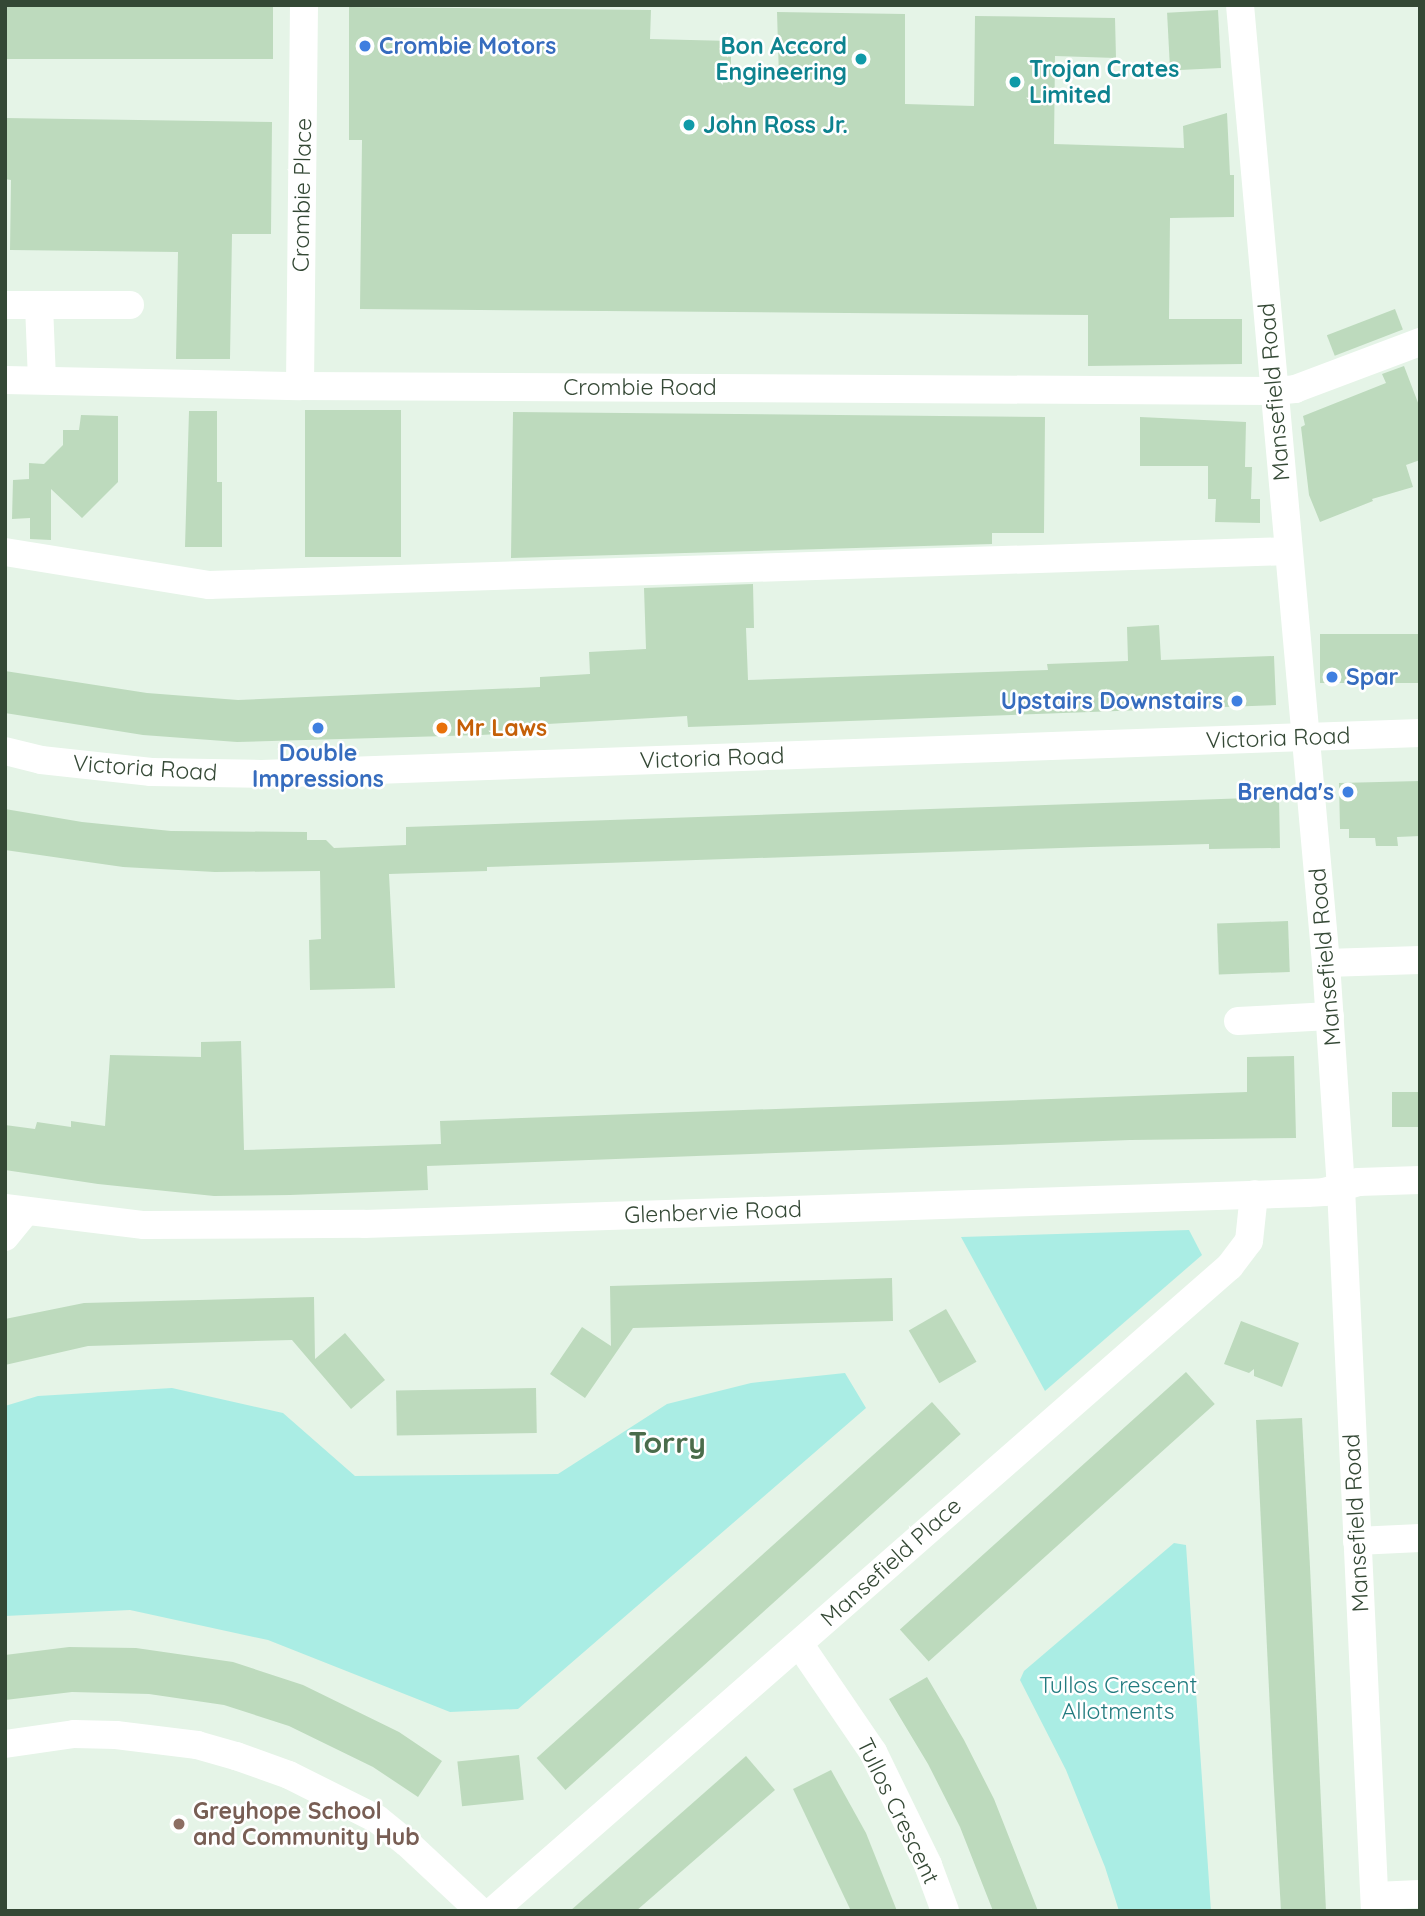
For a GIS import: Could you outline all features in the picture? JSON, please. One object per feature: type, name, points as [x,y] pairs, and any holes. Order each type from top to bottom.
[{"type":"street","name":"Crombie Place","points":[[300,386],[304,5]]},
{"type":"street","name":"Mansefield Road","points":[[1240,5],[1330,1016],[1341,1188],[1375,1904]]},
{"type":"street","points":[[5,305],[130,305]]},
{"type":"street","points":[[38,305],[42,380]]},
{"type":"street","name":"Crombie Road","points":[[5,380],[300,386],[1274,391],[1295,389],[1420,342]]},
{"type":"street","points":[[5,552],[209,585],[1288,551]]},
{"type":"street","name":"Victoria Road","points":[[5,751],[41,760],[151,772],[261,774],[1420,733]]},
{"type":"street","points":[[1326,963],[1420,960]]},
{"type":"street","points":[[1238,1021],[1330,1016]]},
{"type":"street","name":"Glenbervie Road","points":[[15,1210],[144,1225],[364,1224],[1324,1192],[1358,1182],[1420,1180]]},
{"type":"street","name":"Mansefield Place","points":[[493,1911],[800,1645],[1052,1418],[1230,1266],[1249,1241],[1254,1194]]},
{"type":"street","points":[[5,1237],[15,1210]]},
{"type":"street","points":[[1357,1541],[1420,1538]]},
{"type":"street","name":"Tullos Crescent","points":[[800,1645],[873,1752],[928,1865],[945,1911]]},
{"type":"street","points":[[5,1744],[74,1734],[116,1735],[197,1745],[289,1775],[377,1819],[480,1911]]},
{"type":"street","points":[[1375,1904],[1420,1894]]},
{"type":"green space","points":[[1189,1230],[1202,1255],[1045,1391],[961,1237]]},
{"type":"green space","points":[[845,1373],[866,1408],[518,1709],[450,1712],[268,1640],[130,1610],[5,1616],[5,1406],[38,1396],[172,1388],[283,1413],[355,1476],[558,1474],[667,1404],[751,1383]]},
{"type":"green space","name":"Tullos Crescent Allotments","points":[[1174,1543],[1186,1545],[1211,1911],[1119,1911],[1105,1867],[1066,1770],[1020,1680],[1024,1671]]},
{"type":"building","points":[[5,5],[273,5],[273,59],[5,59]]},
{"type":"building","points":[[349,7],[651,10],[650,39],[731,41],[731,76],[779,78],[777,12],[905,14],[905,104],[974,106],[975,16],[1115,18],[1116,58],[1055,56],[1054,144],[1184,148],[1183,126],[1227,113],[1230,175],[1234,175],[1234,217],[1170,218],[1169,319],[1242,319],[1242,364],[1088,366],[1088,315],[360,309],[362,140],[349,140]]},
{"type":"building","points":[[1218,10],[1221,68],[1170,71],[1167,13]]},
{"type":"building","points":[[5,118],[272,122],[271,234],[232,234],[230,359],[176,359],[178,252],[10,250],[11,180],[5,179]]},
{"type":"building","points":[[1395,309],[1403,330],[1335,356],[1327,335]]},
{"type":"building","points":[[1404,366],[1420,408],[1420,460],[1406,465],[1413,487],[1372,499],[1373,501],[1320,522],[1309,495],[1301,427],[1305,425],[1303,416],[1386,383],[1382,374]]},
{"type":"building","points":[[305,410],[401,410],[401,557],[305,557]]},
{"type":"building","points":[[189,411],[217,411],[217,482],[222,482],[222,547],[185,547]]},
{"type":"building","points":[[513,412],[1045,417],[1044,533],[992,533],[992,544],[511,558]]},
{"type":"building","points":[[81,415],[118,416],[118,482],[82,518],[51,489],[51,540],[30,539],[30,518],[12,519],[13,480],[29,479],[29,463],[44,464],[63,445],[63,430],[79,430]]},
{"type":"building","points":[[1140,417],[1246,422],[1245,467],[1252,467],[1251,499],[1260,499],[1260,523],[1215,522],[1216,499],[1208,499],[1208,466],[1140,466]]},
{"type":"building","points":[[753,584],[754,628],[746,628],[748,680],[1048,670],[1047,664],[1128,661],[1127,627],[1159,625],[1161,660],[1274,656],[1276,705],[688,727],[687,716],[530,725],[531,732],[481,735],[237,742],[143,735],[5,713],[5,671],[147,693],[238,700],[540,687],[540,677],[590,674],[589,652],[646,649],[644,588]]},
{"type":"building","points":[[1320,634],[1420,634],[1420,683],[1320,683]]},
{"type":"building","points":[[1420,781],[1420,836],[1397,837],[1398,846],[1376,846],[1375,838],[1349,838],[1349,829],[1340,829],[1339,783]]},
{"type":"building","points":[[1279,797],[1280,848],[1209,849],[1209,844],[1091,847],[487,867],[487,871],[389,874],[395,988],[310,990],[309,940],[321,939],[320,871],[215,872],[123,867],[5,850],[5,809],[82,822],[171,831],[307,832],[307,840],[326,840],[334,848],[406,845],[406,827]]},
{"type":"building","points":[[1288,921],[1290,972],[1219,974],[1217,923]]},
{"type":"building","points":[[241,1041],[244,1150],[441,1144],[440,1121],[1247,1092],[1247,1057],[1294,1056],[1296,1138],[1130,1140],[427,1166],[428,1190],[290,1195],[214,1196],[98,1184],[5,1170],[5,1125],[35,1129],[37,1122],[71,1127],[71,1121],[105,1126],[110,1055],[201,1057],[201,1042]]},
{"type":"building","points":[[1392,1092],[1420,1092],[1420,1127],[1392,1127]]},
{"type":"building","points":[[892,1278],[893,1321],[633,1328],[585,1398],[550,1374],[582,1327],[611,1346],[610,1286]]},
{"type":"building","points":[[314,1297],[315,1359],[345,1333],[385,1380],[351,1409],[292,1340],[88,1346],[5,1365],[5,1319],[84,1303]]},
{"type":"building","points":[[946,1309],[977,1362],[939,1383],[909,1330]]},
{"type":"building","points":[[1241,1321],[1299,1343],[1282,1387],[1254,1376],[1254,1369],[1249,1373],[1224,1364]]},
{"type":"building","points":[[1186,1372],[1215,1404],[929,1662],[900,1630]]},
{"type":"building","points":[[536,1388],[537,1433],[397,1435],[396,1390]]},
{"type":"building","points":[[932,1402],[961,1434],[565,1790],[537,1758]]},
{"type":"building","points":[[1302,1418],[1326,1911],[1281,1911],[1273,1772],[1256,1420]]},
{"type":"building","points":[[69,1647],[136,1648],[233,1662],[303,1685],[399,1732],[442,1761],[418,1797],[373,1767],[289,1726],[224,1705],[149,1694],[72,1692],[5,1700],[5,1655]]},
{"type":"building","points":[[927,1677],[964,1740],[994,1799],[1038,1911],[993,1911],[960,1827],[928,1764],[889,1699]]},
{"type":"building","points":[[519,1755],[524,1800],[462,1806],[457,1761]]},
{"type":"building","points":[[746,1756],[775,1790],[636,1911],[570,1911]]},
{"type":"building","points":[[831,1770],[866,1833],[897,1911],[851,1911],[793,1789]]},
{"type":"place","name":"Crombie Motors","points":[[365,46]]},
{"type":"place","name":"Bon Accord Engineering","points":[[861,59]]},
{"type":"place","name":"Trojan Crates Limited","points":[[1015,82]]},
{"type":"place","name":"John Ross Jr.","points":[[689,125]]},
{"type":"place","name":"Spar","points":[[1332,677]]},
{"type":"place","name":"Upstairs Downstairs","points":[[1237,701]]},
{"type":"place","name":"Double Impressions","points":[[318,728]]},
{"type":"place","name":"Mr Laws","points":[[442,728]]},
{"type":"place","name":"Brenda's","points":[[1348,792]]},
{"type":"place","name":"Greyhope School and Community Hub","points":[[179,1824]]},
{"type":"district","name":"Torry","points":[[667,1442]]}]
